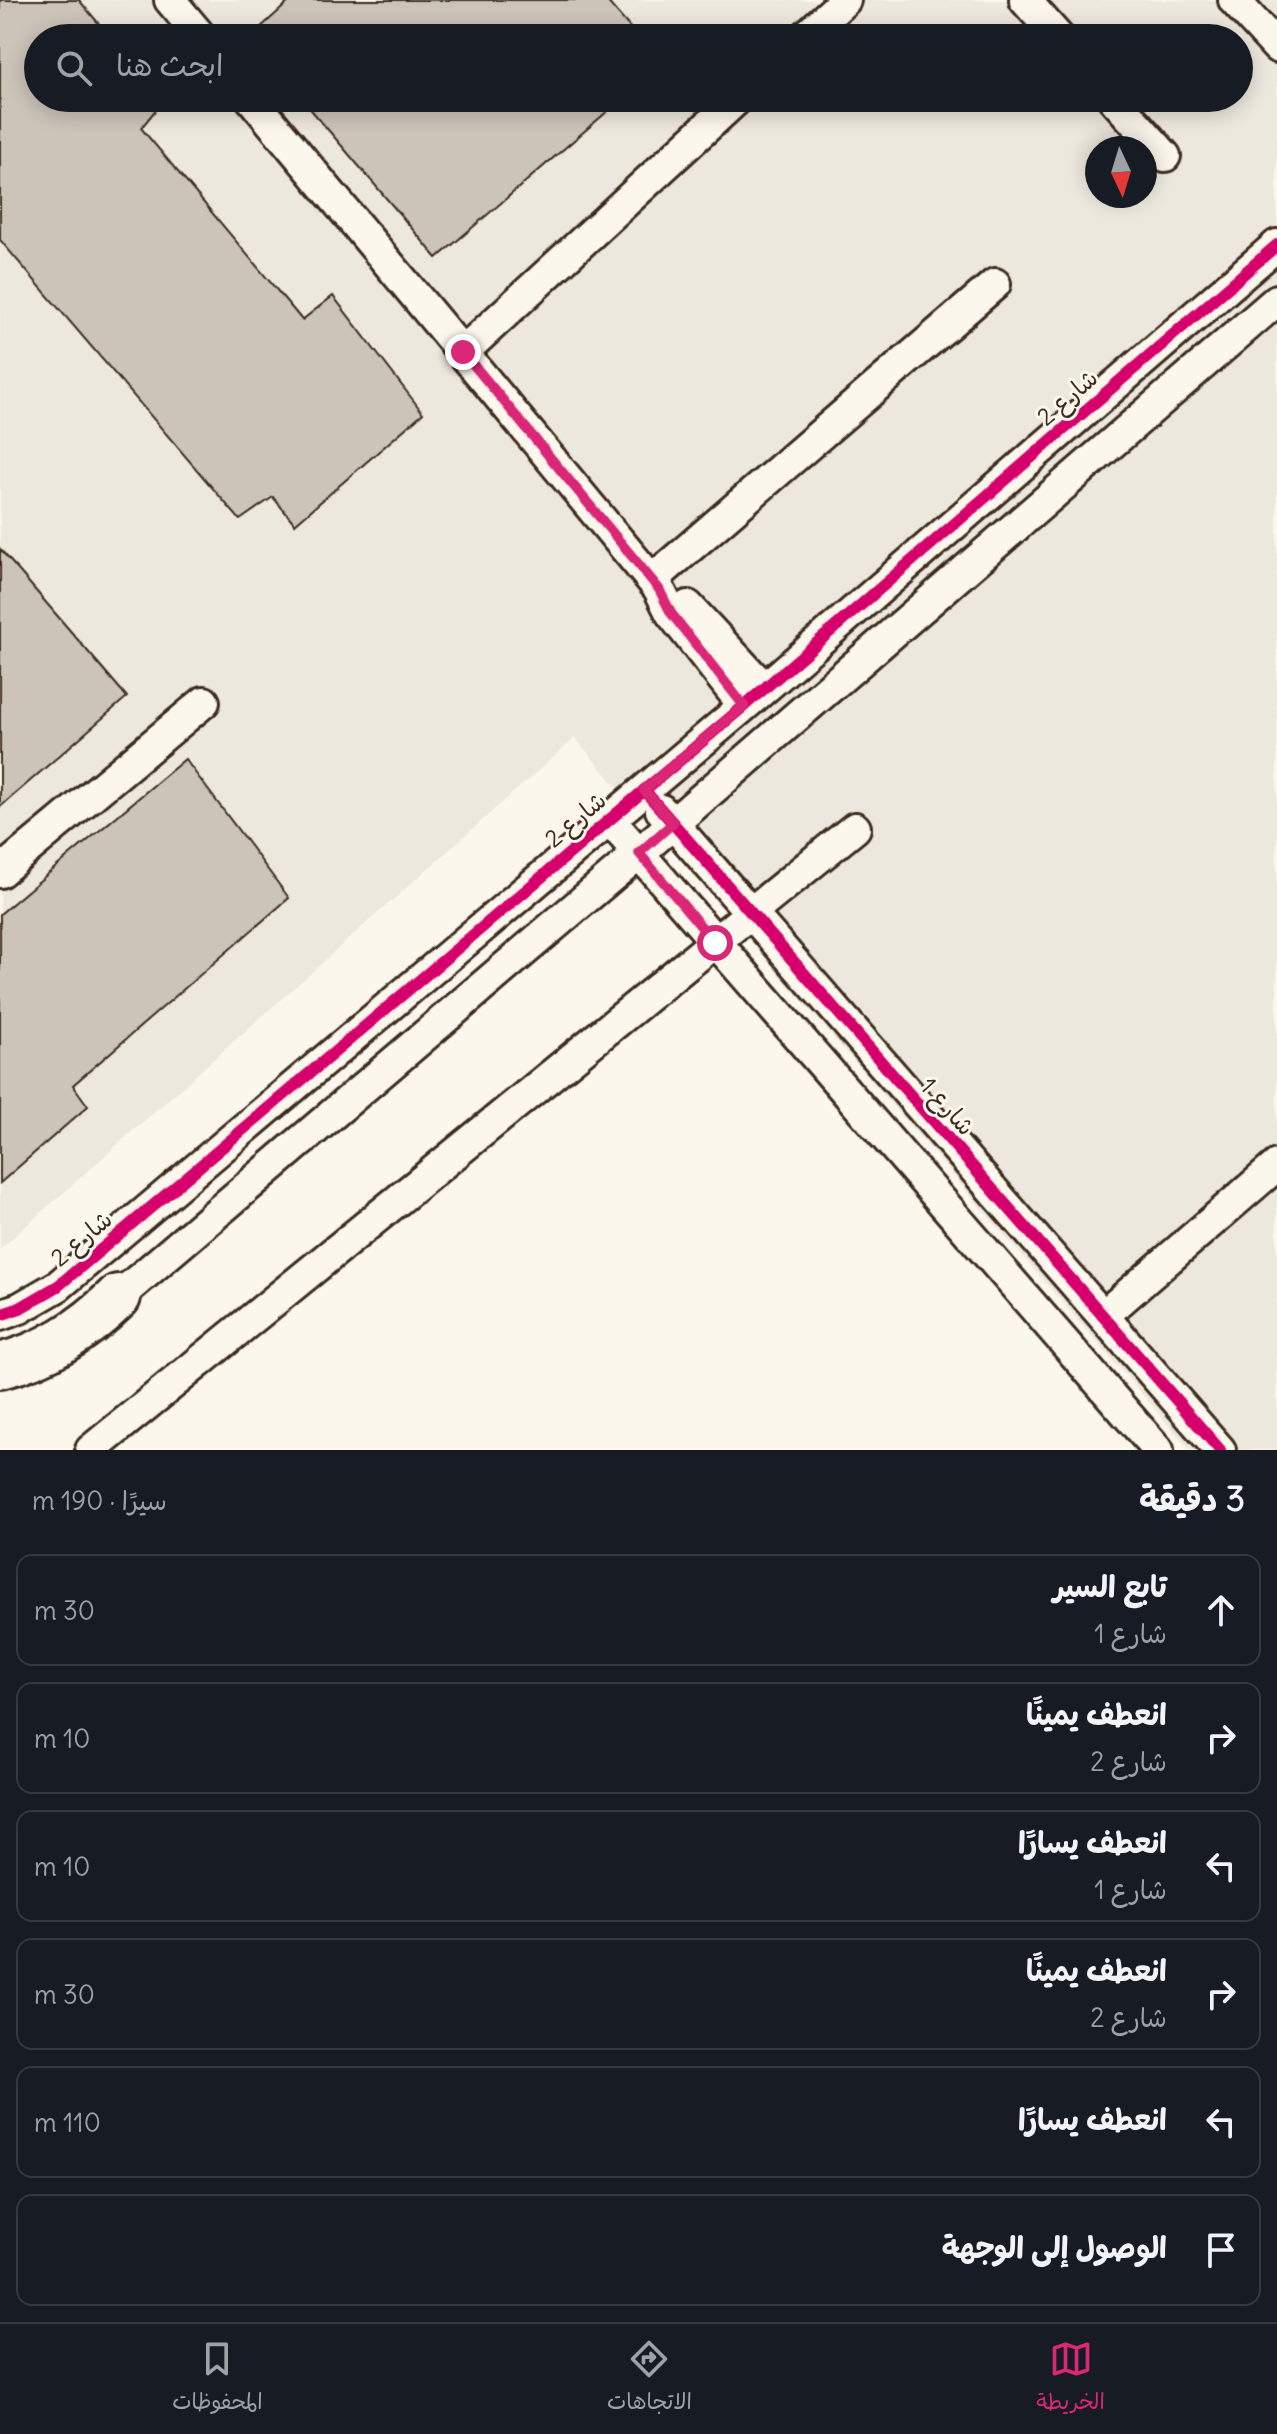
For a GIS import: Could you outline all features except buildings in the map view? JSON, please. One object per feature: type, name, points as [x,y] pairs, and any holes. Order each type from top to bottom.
[{"type":"highway","points":[[0,1366],[47,1350],[73,1335],[118,1297]]},
{"type":"street","points":[[170,0],[190,24]]},
{"type":"street","points":[[819,24],[845,0]]},
{"type":"street","points":[[1025,0],[1046,24]]},
{"type":"street","points":[[1234,0],[1277,47]]},
{"type":"street","points":[[263,112],[656,584],[684,601],[754,697]]},
{"type":"street","points":[[463,352],[723,112]]},
{"type":"street","points":[[1126,112],[1165,156]]},
{"type":"street","name":"شارع 2","points":[[0,1315],[20,1308],[58,1286],[754,697],[1277,245]]},
{"type":"street","points":[[656,584],[995,284]]},
{"type":"street","points":[[118,1297],[639,853],[1277,300]]},
{"type":"street","points":[[0,872],[204,702]]},
{"type":"street","name":"شارع 1","points":[[644,790],[749,914],[1220,1450]]},
{"type":"street","points":[[609,819],[1158,1450]]},
{"type":"street","points":[[91,1450],[855,828]]},
{"type":"street","points":[[1104,1315],[1277,1165]]},
{"type":"shaded area","points":[[0,0],[1277,0],[1277,1450],[1190,1450],[575,738],[0,1249]]},
{"type":"cycle path","points":[[0,1315],[20,1308],[58,1286],[744,706],[1277,245]]},
{"type":"cycle path","points":[[644,790],[1220,1450]]},
{"type":"route","points":[[463,352],[659,589],[671,613],[744,706],[644,790],[673,823],[639,853],[715,943]]}]
